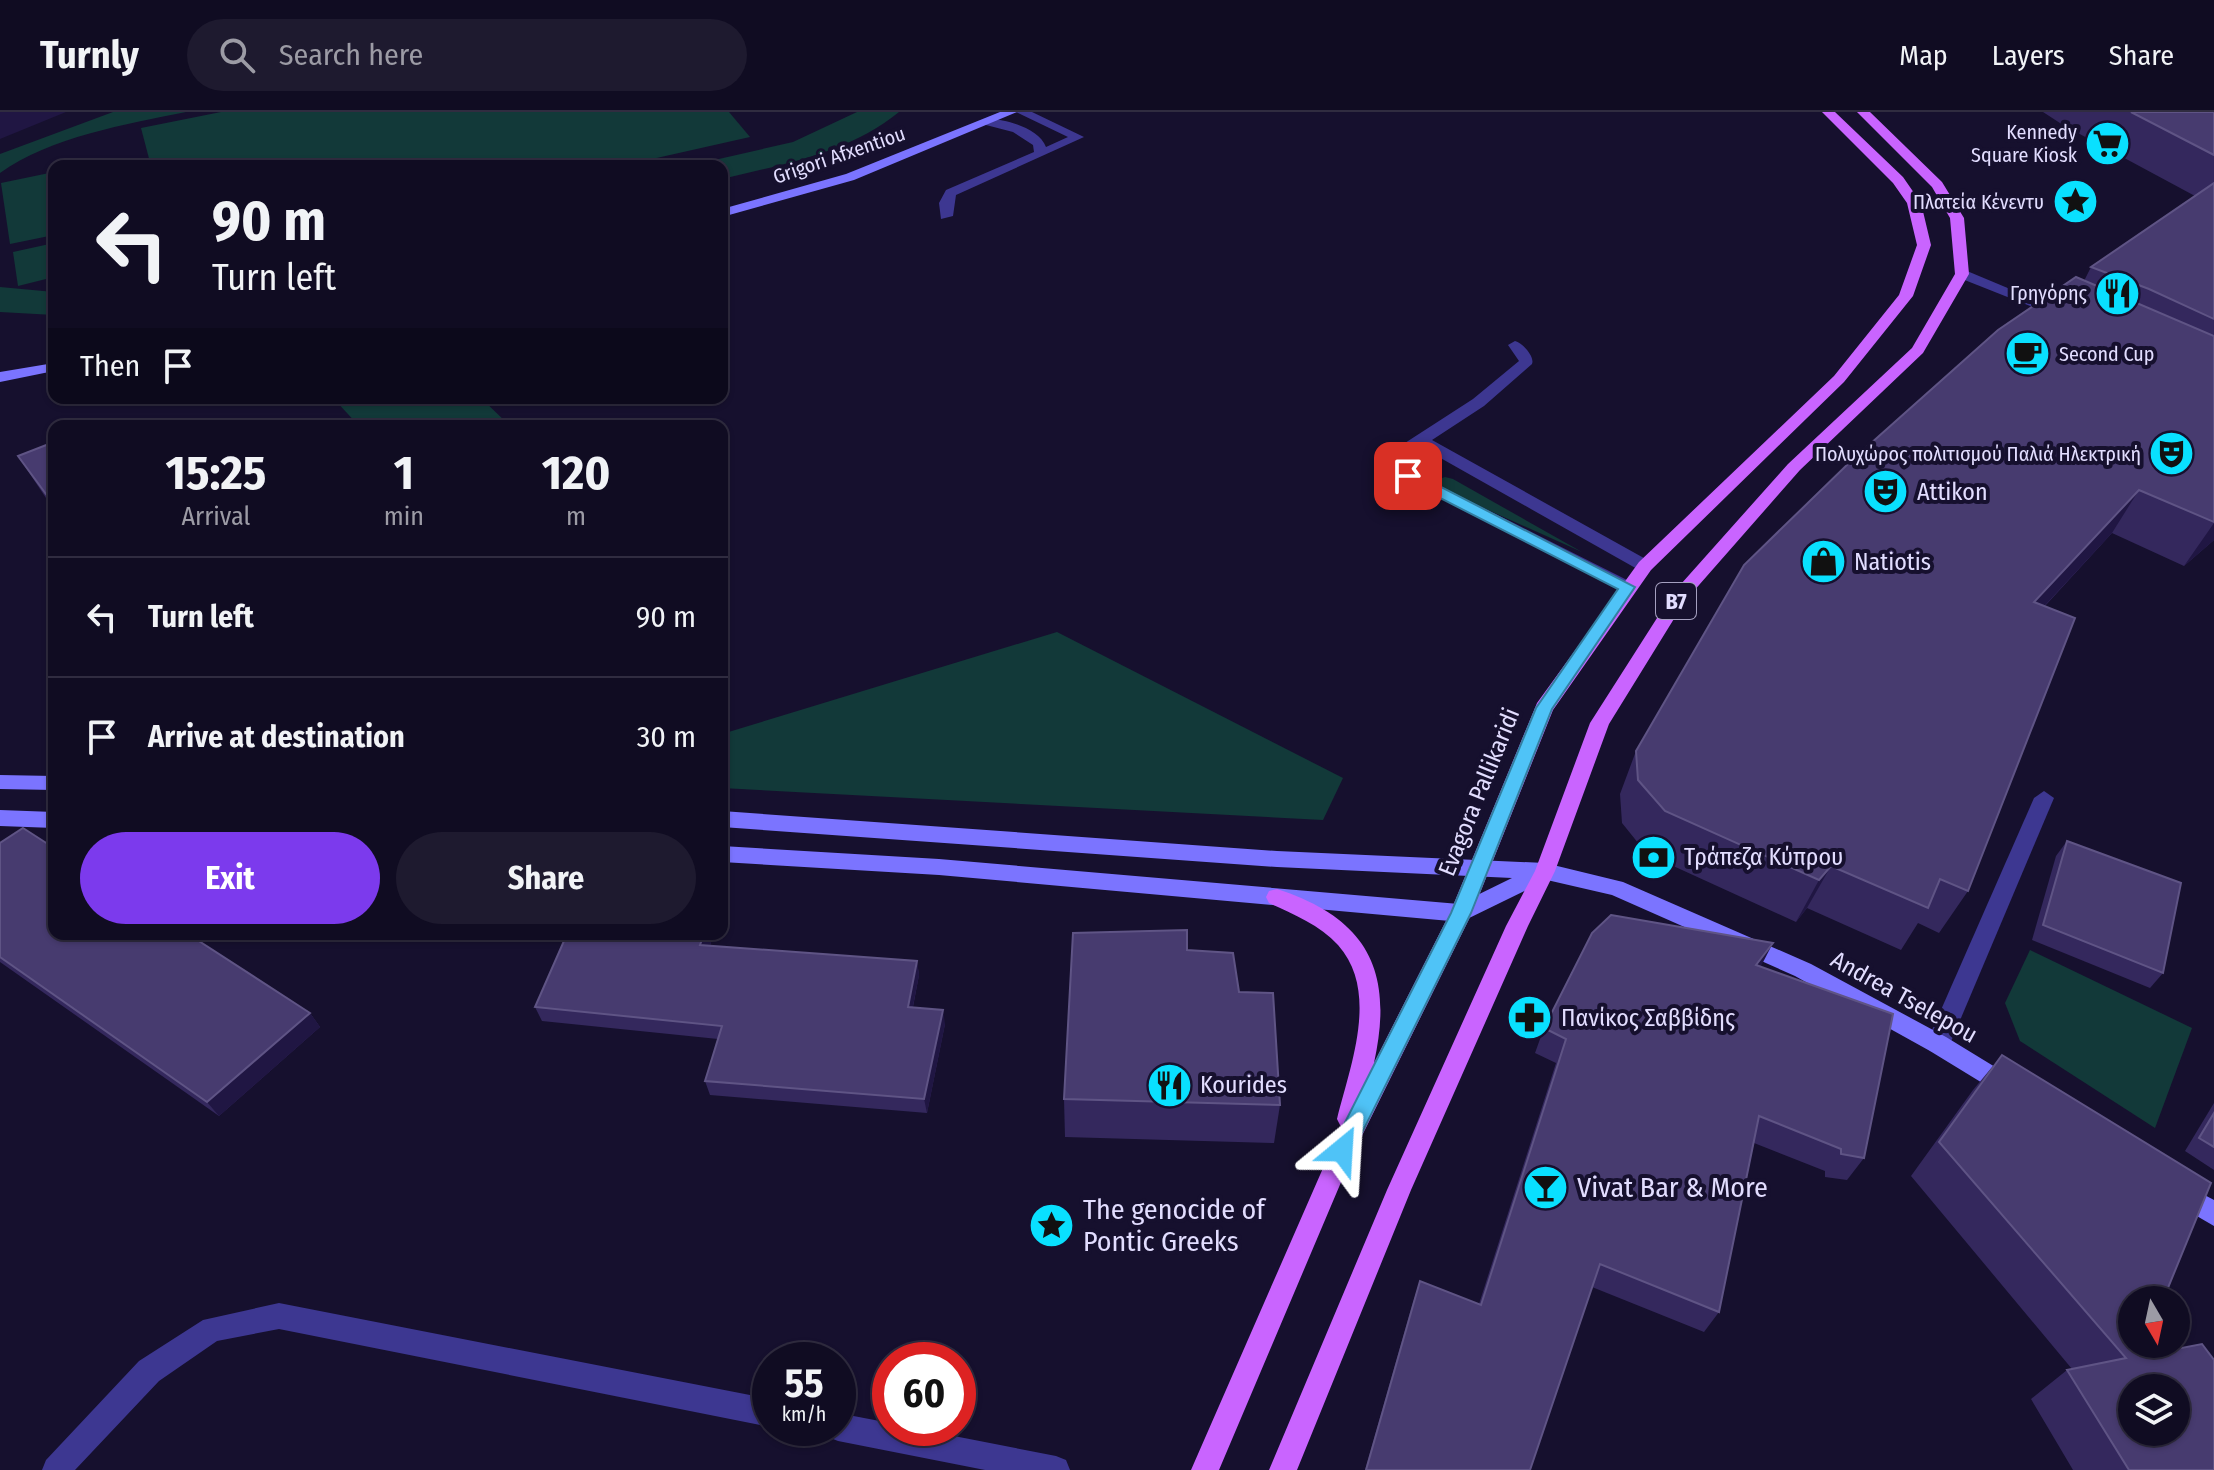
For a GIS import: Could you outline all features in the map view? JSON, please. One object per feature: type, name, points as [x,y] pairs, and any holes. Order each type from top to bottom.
[{"type":"main road","name":"Evagora Pallikaridi","points":[[1205,1470],[1342,1150],[1461,913],[1477,866],[1544,708],[1627,587],[1839,379],[1906,296],[1919,268],[1924,245],[1914,203],[1898,180],[1828,112]]},
{"type":"main road","points":[[1863,112],[1937,185],[1957,218],[1963,252],[1962,274]]},
{"type":"main road","name":"B7","points":[[1283,1470],[1399,1190],[1517,926],[1545,871],[1600,723],[1679,597],[1794,467],[1918,350],[1962,274]]},
{"type":"main road","points":[[1277,897],[1310,910],[1345,935],[1366,968],[1374,1002],[1342,1150]]},
{"type":"street","name":"Grigori Afxentiou","points":[[728,211],[850,177],[1011,112]]},
{"type":"street","points":[[946,216],[946,203],[951,193],[1078,137],[1022,112]]},
{"type":"street","points":[[990,122],[1017,129],[1039,143],[1040,152]]},
{"type":"street","points":[[1962,274],[2077,319]]},
{"type":"street","points":[[1515,345],[1527,361],[1513,377],[1421,441],[1382,463],[1627,587]]},
{"type":"street","points":[[0,377],[48,368]]},
{"type":"street","points":[[1421,441],[1645,566]]},
{"type":"street","points":[[0,782],[48,783]]},
{"type":"street","points":[[1938,1044],[2044,798]]},
{"type":"street","points":[[0,818],[48,820]]},
{"type":"street","name":"Andrea Tselepou","points":[[728,819],[1277,859],[1545,871],[1616,888],[1803,970],[1938,1044],[2030,1101]]},
{"type":"street","points":[[728,854],[939,867],[1461,913],[1545,871]]},
{"type":"street","points":[[2162,1182],[2214,1214]]},
{"type":"street","points":[[56,1470],[149,1371],[212,1329],[279,1316],[752,1409]]},
{"type":"street","points":[[856,1431],[1056,1470]]},
{"type":"green space","points":[[113,112],[186,112],[65,141],[0,173],[0,154]]},
{"type":"green space","points":[[221,112],[729,112],[750,137],[648,160],[149,160],[141,128]]},
{"type":"green space","points":[[857,112],[899,112],[859,138],[792,162],[728,178],[728,160],[714,160],[793,142]]},
{"type":"green space","points":[[48,173],[48,236],[10,244],[1,183]]},
{"type":"green space","points":[[48,244],[48,278],[18,286],[13,252]]},
{"type":"green space","points":[[0,287],[48,291],[48,315],[0,312]]},
{"type":"green space","points":[[339,404],[487,404],[504,420],[353,420]]},
{"type":"green space","points":[[1445,477],[1582,552],[1441,489],[1434,481]]},
{"type":"green space","points":[[1057,632],[1343,778],[1323,820],[728,788],[728,732]]},
{"type":"green space","points":[[2030,950],[2192,1028],[2155,1128],[2020,1041],[2005,1003]]},
{"type":"building","points":[[2131,112],[2214,112],[2214,155]]},
{"type":"building","points":[[2214,183],[2214,319],[2091,267]]},
{"type":"building","points":[[2076,277],[2214,336],[2214,522],[2139,490],[2034,602],[2075,618],[1968,891],[1940,879],[1928,908],[1831,866],[1819,880],[1665,811],[1638,780],[1636,751],[1744,565],[1851,461],[1998,330]]},
{"type":"building","points":[[48,444],[48,497],[18,456]]},
{"type":"building","points":[[23,828],[48,844],[48,940],[197,940],[310,1013],[207,1102],[0,957],[0,843]]},
{"type":"building","points":[[2067,841],[2181,883],[2163,973],[2043,925]]},
{"type":"building","points":[[1611,915],[1773,943],[1756,965],[1893,1014],[1864,1158],[1841,1154],[1841,1149],[1759,1116],[1719,1312],[1600,1264],[1530,1470],[1366,1470],[1420,1281],[1481,1305],[1566,1039],[1544,1028],[1592,933]]},
{"type":"building","name":"Kourides","points":[[1187,930],[1187,950],[1233,953],[1239,992],[1273,993],[1280,1105],[1064,1099],[1073,933]]},
{"type":"building","points":[[564,940],[702,940],[700,945],[917,961],[908,1007],[943,1010],[924,1099],[705,1081],[722,1026],[535,1007]]},
{"type":"building","points":[[2002,1055],[2211,1183],[2169,1286],[2118,1286],[2118,1349],[1939,1142]]},
{"type":"building","points":[[2214,1113],[2214,1147],[2199,1138]]},
{"type":"building","points":[[2202,1344],[2214,1360],[2214,1470],[2129,1470],[2067,1370],[2126,1358],[2190,1358],[2190,1346]]},
{"type":"place","name":"Kennedy Square Kiosk","points":[[2108,144]]},
{"type":"place","name":"Πλατεία Κένεντυ","points":[[2075,202]]},
{"type":"place","name":"Γρηγόρης","points":[[2118,293]]},
{"type":"place","name":"Second Cup","points":[[2028,354]]},
{"type":"place","name":"Πολυχώρος πολιτισμού Παλιά Ηλεκτρική","points":[[2172,454]]},
{"type":"place","name":"Attikon","points":[[1886,492]]},
{"type":"place","name":"Natiotis","points":[[1823,562]]},
{"type":"place","name":"Τράπεζα Κύπρου","points":[[1653,857]]},
{"type":"place","name":"Πανίκος Σαββίδης","points":[[1530,1018]]},
{"type":"place","name":"Kourides","points":[[1169,1085]]},
{"type":"place","name":"Vivat Bar & More","points":[[1546,1187]]},
{"type":"place","name":"The genocide of Pontic Greeks","points":[[1052,1225]]},
{"type":"route","points":[[1342,1150],[1461,913],[1477,866],[1544,708],[1627,587],[1408,476]]}]
